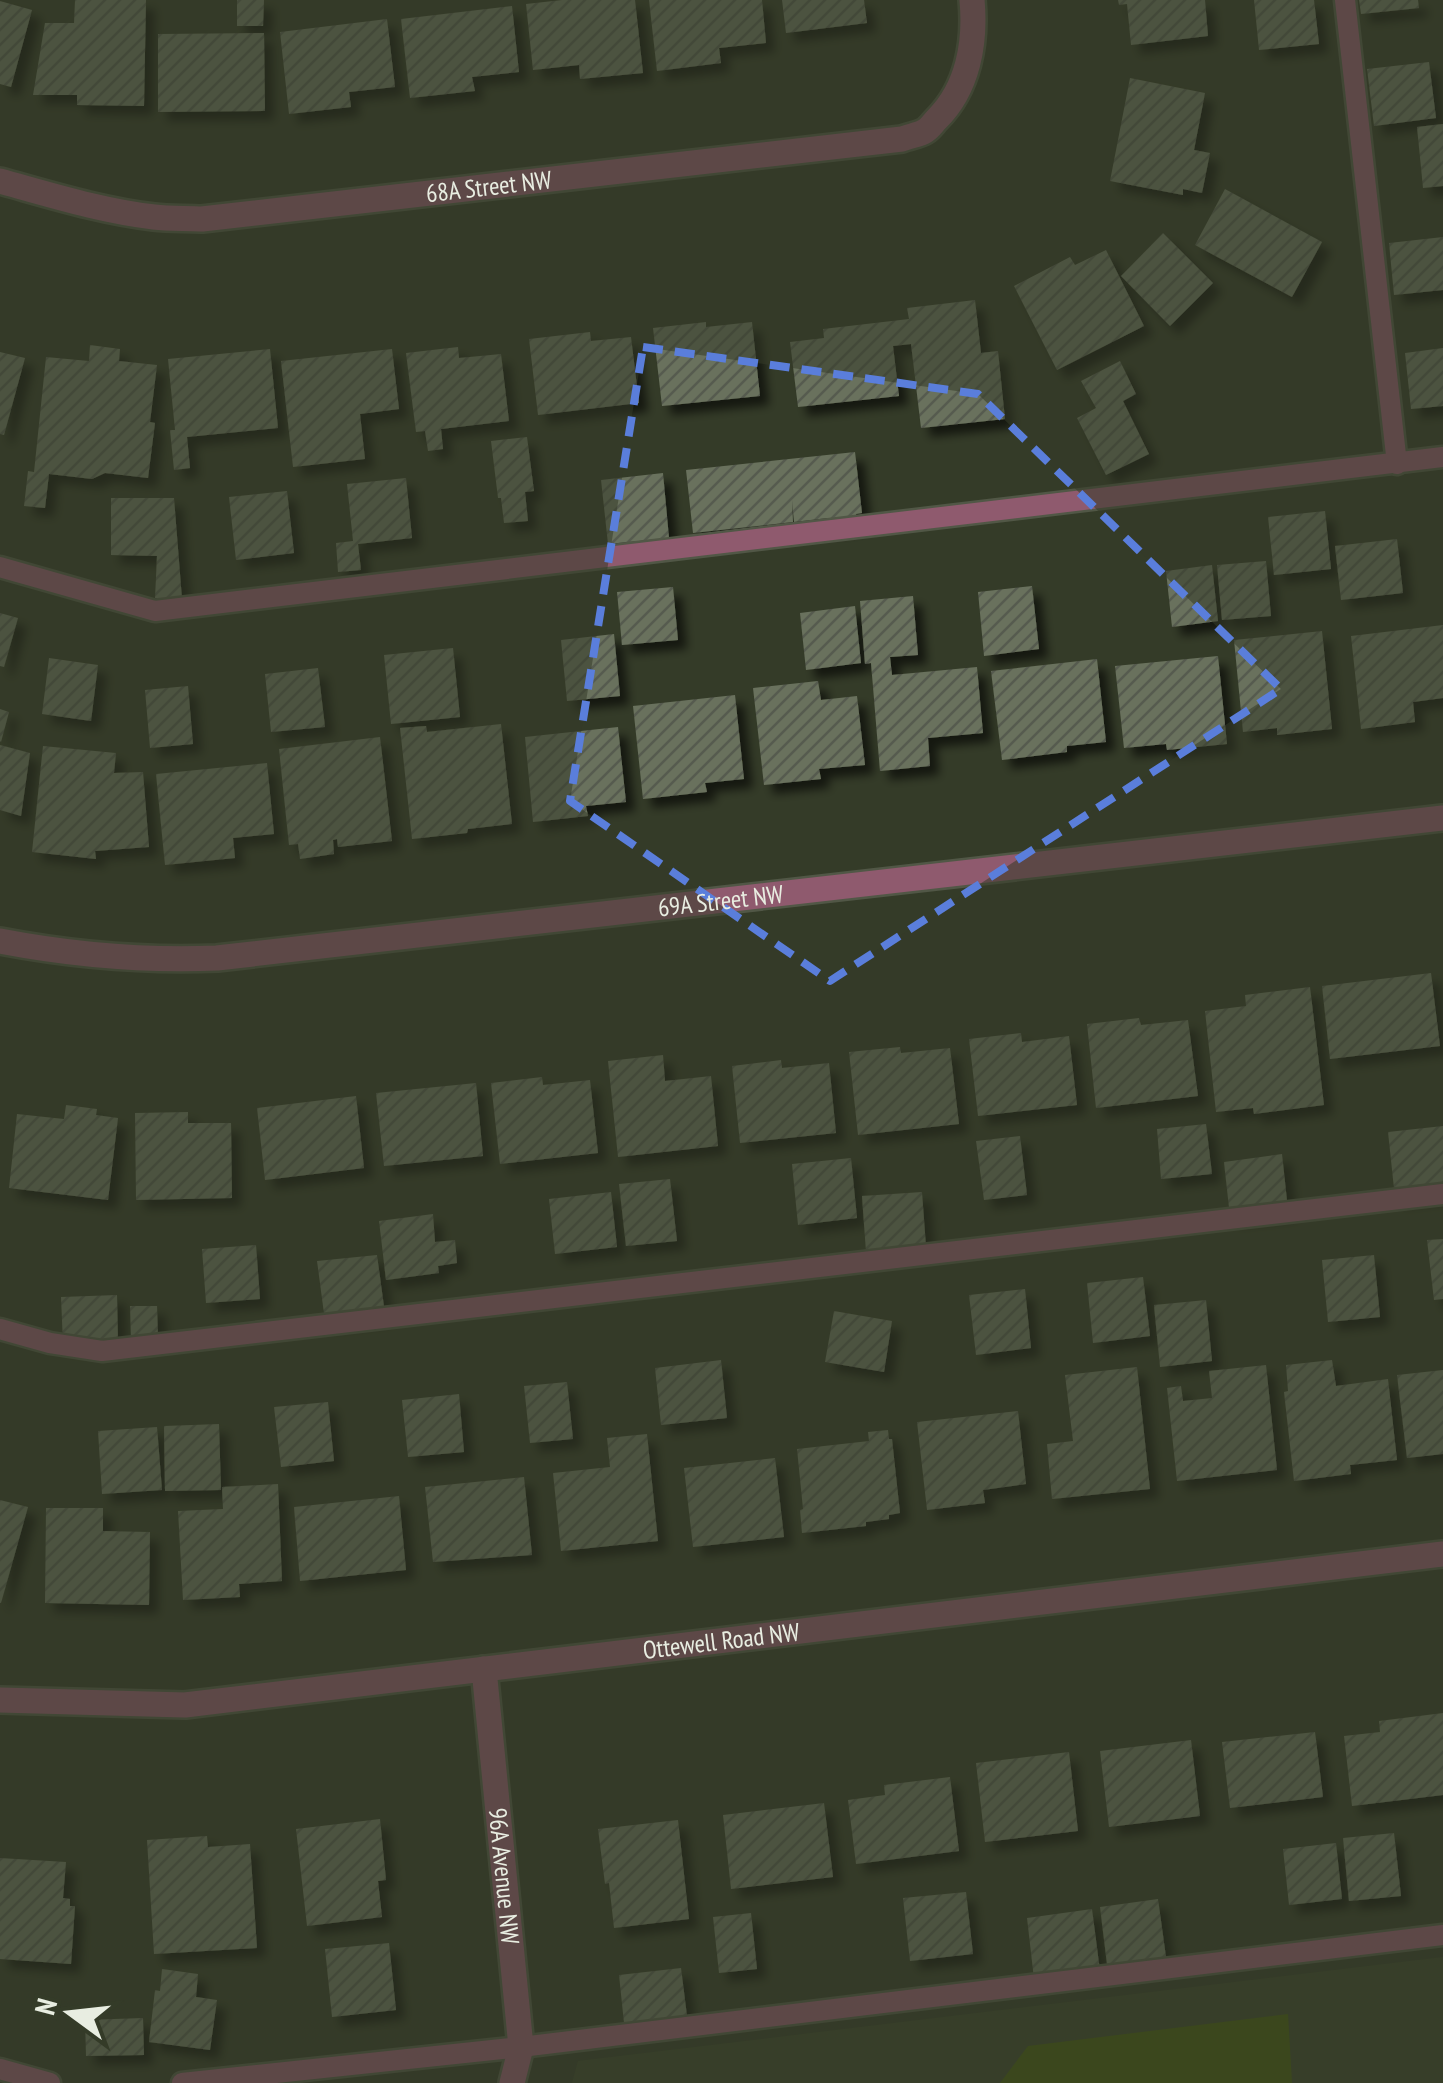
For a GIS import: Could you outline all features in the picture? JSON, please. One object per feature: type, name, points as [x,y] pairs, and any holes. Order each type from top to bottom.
[{"type":"street","name":"68A Street NW","points":[[0,181],[81,203],[155,217],[202,219],[902,139],[925,131],[944,112],[959,88],[973,40],[972,0]]},
{"type":"street","name":"69A Street NW","points":[[0,940],[98,956],[216,958],[1443,818]]},
{"type":"street","name":"Ottewell Road NW","points":[[0,1700],[185,1705],[1443,1554]]},
{"type":"street","name":"96A Avenue NW","points":[[484,1669],[521,2047],[512,2083]]},
{"type":"lane","points":[[1345,0],[1397,464]]},
{"type":"lane","points":[[0,567],[156,611],[1443,456]]},
{"type":"lane","points":[[0,1329],[102,1350],[1443,1194]]},
{"type":"lane","points":[[182,2083],[521,2047],[1443,1935]]},
{"type":"lane","points":[[0,2069],[50,2083]]},
{"type":"highlighted area","points":[[643,347],[978,394],[1281,689],[830,981],[570,801]]},
{"type":"shaded area","points":[[1443,1957],[1443,2083],[572,2083],[578,2061]]},
{"type":"green space","points":[[1288,2014],[1292,2083],[1000,2083],[1028,2046]]},
{"type":"building","points":[[75,0],[146,0],[144,106],[77,105],[77,95],[33,95],[45,23],[74,23]]},
{"type":"building","points":[[237,0],[264,0],[263,26],[237,26]]},
{"type":"building","points":[[635,0],[643,73],[580,79],[579,65],[533,70],[526,4]]},
{"type":"building","points":[[649,0],[762,0],[766,43],[719,48],[721,63],[657,71]]},
{"type":"building","points":[[782,0],[864,0],[867,23],[786,33]]},
{"type":"building","points":[[1118,0],[1205,0],[1208,36],[1131,45],[1127,4],[1119,5]]},
{"type":"building","points":[[1254,0],[1314,0],[1319,44],[1259,50]]},
{"type":"building","points":[[1359,0],[1418,0],[1419,8],[1361,14]]},
{"type":"building","points":[[0,1],[32,10],[11,87],[0,84]]},
{"type":"building","points":[[512,6],[519,72],[472,77],[475,91],[410,98],[401,19]]},
{"type":"building","points":[[387,19],[395,87],[349,92],[351,107],[289,114],[280,32]]},
{"type":"building","points":[[264,33],[265,111],[158,112],[158,34]]},
{"type":"building","points":[[1429,62],[1436,118],[1374,126],[1367,69]]},
{"type":"building","points":[[1130,78],[1205,93],[1194,150],[1210,153],[1202,193],[1183,189],[1183,195],[1110,181]]},
{"type":"building","points":[[1443,124],[1443,186],[1423,188],[1417,127]]},
{"type":"building","points":[[1225,189],[1322,242],[1292,297],[1195,245]]},
{"type":"building","points":[[1163,233],[1213,283],[1170,326],[1121,276]]},
{"type":"building","points":[[1443,237],[1443,290],[1394,295],[1389,243]]},
{"type":"building","points":[[1106,250],[1144,326],[1057,370],[1014,286],[1070,257],[1075,265]]},
{"type":"building","points":[[975,300],[981,353],[998,351],[1005,419],[921,428],[911,344],[893,346],[899,396],[798,407],[790,342],[824,338],[823,329],[909,319],[907,308]]},
{"type":"building","points":[[706,322],[706,327],[752,322],[760,396],[662,406],[653,328]]},
{"type":"building","points":[[590,332],[591,341],[631,337],[639,403],[538,415],[529,339]]},
{"type":"building","points":[[90,345],[120,349],[119,361],[157,365],[148,478],[105,473],[92,479],[49,474],[45,508],[24,506],[28,471],[34,472],[46,357],[89,361]]},
{"type":"building","points":[[458,347],[459,358],[501,354],[509,421],[441,429],[443,449],[428,451],[425,431],[416,432],[406,353]]},
{"type":"building","points":[[1443,348],[1443,406],[1411,409],[1405,353]]},
{"type":"building","points":[[270,349],[278,428],[187,437],[190,468],[174,470],[170,430],[175,430],[168,359]]},
{"type":"building","points":[[392,349],[399,409],[360,414],[365,459],[293,467],[281,361]]},
{"type":"building","points":[[0,352],[25,358],[4,435],[0,434]]},
{"type":"building","points":[[1120,361],[1136,394],[1123,401],[1149,454],[1106,475],[1077,418],[1096,408],[1081,381]]},
{"type":"building","points":[[527,437],[534,491],[525,492],[528,521],[504,523],[491,441]]},
{"type":"building","points":[[855,452],[862,513],[856,514],[857,522],[829,526],[828,518],[794,522],[792,500],[793,522],[693,533],[686,470]]},
{"type":"building","points":[[663,473],[669,538],[608,544],[601,480]]},
{"type":"building","points":[[406,478],[412,538],[358,544],[361,570],[338,572],[336,543],[353,541],[347,484]]},
{"type":"building","points":[[287,491],[294,553],[236,560],[229,497]]},
{"type":"building","points":[[111,498],[174,498],[182,599],[155,598],[157,556],[111,555]]},
{"type":"building","points":[[1325,511],[1331,569],[1274,575],[1268,517]]},
{"type":"building","points":[[1397,539],[1403,593],[1341,600],[1335,546]]},
{"type":"building","points":[[1266,561],[1271,616],[1222,620],[1217,565]]},
{"type":"building","points":[[1212,565],[1218,621],[1172,627],[1166,571]]},
{"type":"building","points":[[1032,586],[1039,649],[984,656],[978,592]]},
{"type":"building","points":[[673,587],[678,640],[622,645],[617,592]]},
{"type":"building","points":[[913,596],[918,655],[890,657],[892,675],[977,667],[983,733],[928,738],[930,766],[880,771],[871,663],[865,664],[860,601]]},
{"type":"building","points":[[855,606],[861,663],[806,670],[800,613]]},
{"type":"building","points":[[0,613],[18,618],[4,667],[0,666]]},
{"type":"building","points":[[1443,625],[1443,698],[1413,702],[1415,722],[1361,729],[1351,636]]},
{"type":"building","points":[[1322,631],[1332,729],[1277,735],[1277,728],[1243,732],[1234,640]]},
{"type":"building","points":[[614,634],[620,696],[567,701],[561,640]]},
{"type":"building","points":[[453,648],[460,717],[391,724],[384,655]]},
{"type":"building","points":[[1218,656],[1227,744],[1167,750],[1166,744],[1124,748],[1115,666]]},
{"type":"building","points":[[49,658],[98,665],[91,721],[42,714]]},
{"type":"building","points":[[1097,659],[1106,742],[1067,746],[1067,752],[1002,760],[991,671]]},
{"type":"building","points":[[318,668],[325,727],[271,732],[265,674]]},
{"type":"building","points":[[818,681],[821,700],[857,696],[865,765],[819,769],[821,779],[764,785],[753,688]]},
{"type":"building","points":[[188,686],[193,744],[150,748],[145,690]]},
{"type":"building","points":[[735,695],[744,779],[705,783],[707,792],[643,799],[633,706]]},
{"type":"building","points":[[0,709],[9,712],[1,742],[0,741]]},
{"type":"building","points":[[501,724],[512,824],[412,839],[400,728],[426,726],[427,732]]},
{"type":"building","points":[[618,727],[626,802],[586,806],[588,816],[533,822],[525,737]]},
{"type":"building","points":[[380,737],[392,841],[338,847],[337,839],[333,840],[334,854],[300,859],[298,844],[289,845],[279,749]]},
{"type":"building","points":[[0,745],[30,753],[21,816],[0,810]]},
{"type":"building","points":[[43,746],[116,753],[114,773],[143,772],[149,847],[95,851],[96,859],[32,852]]},
{"type":"building","points":[[267,763],[274,834],[233,838],[235,858],[165,865],[156,774]]},
{"type":"building","points":[[1431,973],[1440,1046],[1330,1059],[1322,986]]},
{"type":"building","points":[[1310,987],[1324,1105],[1254,1114],[1253,1108],[1216,1112],[1205,1011],[1246,1006],[1245,995]]},
{"type":"building","points":[[1139,1018],[1141,1025],[1188,1020],[1198,1096],[1096,1108],[1087,1024]]},
{"type":"building","points":[[1021,1033],[1022,1042],[1069,1036],[1077,1105],[978,1116],[969,1039]]},
{"type":"building","points":[[900,1047],[901,1053],[950,1048],[959,1124],[858,1135],[849,1052]]},
{"type":"building","points":[[663,1055],[665,1081],[711,1076],[718,1146],[618,1157],[608,1061]]},
{"type":"building","points":[[781,1060],[782,1068],[829,1063],[836,1133],[740,1143],[732,1066]]},
{"type":"building","points":[[542,1077],[543,1085],[590,1080],[598,1153],[500,1164],[491,1083]]},
{"type":"building","points":[[476,1083],[483,1156],[384,1166],[376,1093]]},
{"type":"building","points":[[356,1096],[364,1168],[265,1180],[257,1108]]},
{"type":"building","points":[[66,1105],[97,1109],[96,1115],[118,1118],[108,1200],[9,1188],[17,1114],[64,1119]]},
{"type":"building","points":[[188,1112],[188,1123],[231,1123],[232,1198],[136,1200],[135,1113]]},
{"type":"building","points":[[1206,1124],[1212,1174],[1161,1179],[1157,1129]]},
{"type":"building","points":[[1443,1126],[1443,1192],[1395,1198],[1388,1132]]},
{"type":"building","points":[[1020,1136],[1027,1195],[984,1200],[976,1141]]},
{"type":"building","points":[[1282,1154],[1288,1210],[1230,1217],[1224,1162]]},
{"type":"building","points":[[851,1158],[857,1218],[798,1225],[792,1164]]},
{"type":"building","points":[[670,1179],[677,1241],[626,1246],[619,1184]]},
{"type":"building","points":[[611,1192],[617,1247],[555,1254],[549,1199]]},
{"type":"building","points":[[922,1192],[926,1247],[866,1252],[862,1196]]},
{"type":"building","points":[[433,1214],[435,1242],[455,1240],[457,1263],[438,1266],[439,1273],[386,1280],[379,1221]]},
{"type":"building","points":[[1443,1239],[1443,1299],[1434,1300],[1427,1240]]},
{"type":"building","points":[[256,1245],[260,1299],[206,1303],[202,1249]]},
{"type":"building","points":[[377,1255],[385,1314],[325,1321],[317,1261]]},
{"type":"building","points":[[1374,1255],[1380,1317],[1328,1322],[1322,1260]]},
{"type":"building","points":[[1143,1277],[1150,1336],[1093,1343],[1087,1283]]},
{"type":"building","points":[[1025,1289],[1031,1348],[976,1355],[969,1295]]},
{"type":"building","points":[[117,1295],[118,1342],[63,1344],[61,1297]]},
{"type":"building","points":[[1206,1300],[1212,1361],[1160,1367],[1154,1305]]},
{"type":"building","points":[[130,1306],[157,1306],[158,1337],[131,1338]]},
{"type":"building","points":[[834,1311],[892,1321],[884,1372],[825,1362]]},
{"type":"building","points":[[721,1360],[727,1418],[661,1425],[655,1368]]},
{"type":"building","points":[[1332,1360],[1336,1386],[1388,1379],[1397,1460],[1350,1465],[1351,1474],[1294,1481],[1284,1392],[1288,1391],[1286,1365]]},
{"type":"building","points":[[1266,1365],[1277,1470],[1177,1481],[1167,1388],[1181,1386],[1183,1401],[1212,1398],[1209,1371]]},
{"type":"building","points":[[1137,1367],[1150,1489],[1052,1499],[1047,1444],[1073,1441],[1065,1375]]},
{"type":"building","points":[[1443,1370],[1443,1454],[1407,1458],[1397,1375]]},
{"type":"building","points":[[567,1382],[573,1439],[530,1443],[524,1386]]},
{"type":"building","points":[[459,1394],[464,1452],[408,1457],[402,1400]]},
{"type":"building","points":[[328,1402],[334,1461],[281,1467],[274,1407]]},
{"type":"building","points":[[1018,1411],[1026,1484],[983,1490],[985,1503],[927,1510],[917,1422]]},
{"type":"building","points":[[219,1424],[221,1490],[165,1491],[164,1426]]},
{"type":"building","points":[[157,1427],[162,1490],[102,1494],[98,1431]]},
{"type":"building","points":[[888,1430],[900,1513],[866,1522],[866,1526],[802,1533],[797,1449],[869,1441],[868,1432]]},
{"type":"building","points":[[647,1434],[658,1541],[561,1551],[553,1473],[610,1467],[607,1438]]},
{"type":"building","points":[[775,1458],[784,1537],[693,1547],[684,1468]]},
{"type":"building","points":[[524,1477],[532,1555],[433,1562],[425,1487]]},
{"type":"building","points":[[278,1484],[282,1581],[239,1584],[240,1597],[183,1600],[178,1511],[223,1509],[222,1487]]},
{"type":"building","points":[[399,1496],[406,1570],[300,1581],[294,1507]]},
{"type":"building","points":[[0,1500],[28,1507],[1,1603],[0,1603]]},
{"type":"building","points":[[46,1508],[103,1508],[103,1531],[150,1532],[149,1605],[45,1603]]},
{"type":"building","points":[[1443,1713],[1443,1795],[1352,1806],[1344,1736],[1380,1732],[1379,1721]]},
{"type":"building","points":[[1315,1732],[1323,1797],[1230,1808],[1222,1742]]},
{"type":"building","points":[[1191,1740],[1200,1816],[1109,1827],[1100,1751]]},
{"type":"building","points":[[1069,1752],[1078,1831],[985,1842],[976,1763]]},
{"type":"building","points":[[950,1777],[959,1851],[856,1864],[848,1800],[885,1795],[884,1785]]},
{"type":"building","points":[[824,1803],[833,1877],[731,1889],[723,1815]]},
{"type":"building","points":[[380,1819],[386,1880],[378,1881],[382,1917],[307,1926],[296,1829]]},
{"type":"building","points":[[678,1820],[689,1919],[614,1928],[598,1829]]},
{"type":"building","points":[[1394,1833],[1401,1896],[1349,1901],[1343,1838]]},
{"type":"building","points":[[207,1836],[208,1847],[250,1844],[257,1948],[154,1954],[147,1840]]},
{"type":"building","points":[[1336,1843],[1342,1899],[1289,1905],[1283,1849]]},
{"type":"building","points":[[0,1858],[66,1862],[63,1898],[70,1899],[70,1906],[75,1906],[71,1964],[0,1959]]},
{"type":"building","points":[[966,1892],[973,1954],[910,1961],[903,1898]]},
{"type":"building","points":[[1158,1899],[1166,1957],[1107,1964],[1100,1907]]},
{"type":"building","points":[[1092,1909],[1100,1971],[1034,1979],[1027,1918]]},
{"type":"building","points":[[751,1913],[757,1969],[719,1973],[713,1917]]},
{"type":"building","points":[[389,1943],[396,2010],[332,2017],[325,1949]]},
{"type":"building","points":[[681,1968],[687,2016],[624,2023],[619,1975]]},
{"type":"building","points":[[162,1969],[198,1974],[196,1997],[217,2000],[210,2050],[149,2042],[155,1990],[160,1991]]},
{"type":"building","points":[[143,2018],[144,2055],[86,2056],[85,2020]]}]
